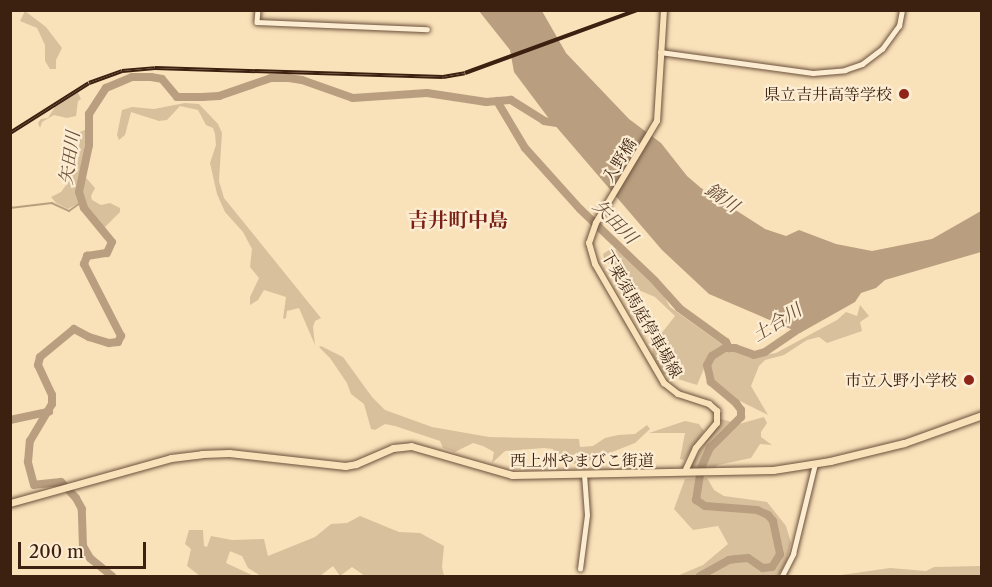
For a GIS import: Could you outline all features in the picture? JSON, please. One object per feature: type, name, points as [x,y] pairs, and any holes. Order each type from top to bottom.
[{"type":"highway","name":"西上州やまびこ街道","points":[[10,503],[171,458],[202,454],[229,453],[345,466],[356,464],[393,448],[411,446],[504,474],[773,470],[815,464],[904,442],[981,415]]},
{"type":"main road","points":[[660,52],[664,10]]},
{"type":"main road","name":"入野橋","points":[[590,236],[653,130],[659,115],[660,52]]},
{"type":"main road","name":"下栗須馬庭停車場線","points":[[590,236],[591,257],[664,383],[678,394],[709,404],[717,411],[717,423],[696,448],[688,472]]},
{"type":"street","points":[[258,10],[257,22],[427,29]]},
{"type":"street","points":[[660,52],[813,72],[845,70],[862,64],[882,49],[898,26],[902,10]]},
{"type":"street","points":[[782,576],[793,554],[815,464]]},
{"type":"street","points":[[580,568],[587,515],[584,474]]},
{"type":"shaded area","points":[[25,11],[46,27],[62,48],[56,60],[56,69],[50,69],[45,61],[45,45],[37,28],[20,21]]},
{"type":"shaded area","points":[[77,91],[81,99],[78,101],[76,116],[67,118],[54,115],[42,122],[40,128],[38,123],[41,119],[48,118],[55,107]]},
{"type":"shaded area","points":[[185,103],[199,104],[218,124],[222,133],[219,181],[224,198],[321,318],[315,321],[313,327],[315,345],[299,308],[287,311],[286,318],[283,319],[286,297],[264,290],[258,300],[250,305],[250,297],[259,278],[250,267],[252,249],[243,232],[225,212],[217,194],[210,163],[216,145],[215,134],[213,128],[206,125],[198,110],[180,106],[167,120],[159,121],[131,112],[125,135],[119,140],[117,135],[122,110],[132,107],[154,109]]},
{"type":"shaded area","points":[[87,129],[81,172],[95,188],[91,196],[92,200],[101,205],[110,203],[120,208],[120,212],[104,228],[83,201],[68,209],[56,203],[51,197],[61,192],[73,176],[63,173],[74,171],[73,165],[63,163],[78,163],[80,132]]},
{"type":"shaded area","points":[[609,250],[619,250],[657,284],[670,307],[723,345],[709,357],[697,385],[662,374],[652,354],[654,343],[675,316],[655,297],[634,288],[628,282],[621,281],[622,275],[604,260],[603,254]]},
{"type":"shaded area","points":[[860,305],[869,316],[860,322],[862,331],[827,343],[819,337],[807,340],[784,355],[765,360],[759,366],[751,386],[768,415],[736,399],[712,380],[709,367],[712,360],[726,350],[735,350],[754,357],[776,353],[837,320],[846,312],[857,316]]},
{"type":"shaded area","points":[[319,347],[343,357],[372,397],[385,410],[432,427],[489,437],[579,439],[580,447],[593,446],[605,438],[635,434],[647,425],[650,429],[635,443],[579,465],[569,462],[567,454],[554,454],[553,449],[544,448],[505,451],[492,463],[494,452],[473,443],[455,452],[443,448],[440,441],[395,426],[385,424],[375,430],[371,429],[364,404],[351,394],[347,383],[330,358]]},
{"type":"shaded area","points":[[764,417],[767,423],[761,432],[761,437],[772,445],[760,444],[751,458],[718,465],[714,469],[691,470],[689,468],[721,419],[739,424]]},
{"type":"shaded area","points":[[685,421],[699,424],[704,431],[684,460],[680,459],[685,433],[649,433]]},
{"type":"shaded area","points":[[707,478],[714,490],[724,496],[767,502],[786,526],[791,543],[786,562],[778,576],[677,576],[703,565],[728,544],[718,526],[693,530],[674,509],[685,479]]},
{"type":"shaded area","points":[[360,516],[399,532],[420,533],[444,546],[442,567],[444,576],[365,576],[352,567],[340,576],[333,566],[320,576],[261,576],[248,568],[242,556],[230,551],[226,563],[254,576],[200,576],[187,566],[191,549],[185,544],[189,530],[203,530],[204,546],[207,547],[211,536],[232,540],[264,539],[268,556],[315,537],[331,524],[347,523]]},
{"type":"shaded area","points":[[981,566],[981,576],[834,576],[890,568],[926,571],[934,567]]},
{"type":"water","points":[[479,11],[542,11],[566,53],[629,119],[661,143],[687,176],[701,188],[765,229],[786,236],[799,230],[836,244],[872,251],[932,239],[981,211],[981,252],[885,280],[876,288],[861,293],[855,302],[800,333],[709,294],[662,250],[547,116],[514,72],[510,50]]},
{"type":"waterway","name":"矢田川","points":[[112,576],[90,558],[83,546],[82,509],[76,498],[61,482],[34,485],[28,462],[30,441],[52,404],[52,395],[38,365],[40,357],[74,329],[89,337],[109,343],[118,342],[121,336],[84,264],[87,256],[107,253],[112,242],[84,208],[79,192],[89,145],[89,114],[106,88],[132,77],[151,77],[162,79],[177,97],[202,97],[219,96],[271,78],[289,78],[302,80],[353,98],[427,93],[486,102],[511,100],[544,121],[562,124]]},
{"type":"waterway","name":"矢田川","points":[[497,101],[525,148],[580,209],[655,281],[679,308],[726,342],[729,348]]},
{"type":"waterway","points":[[10,208],[52,203],[69,211],[82,202]]},
{"type":"waterway","name":"土合川","points":[[700,576],[729,560],[736,559],[748,558],[763,568],[772,567],[780,554],[773,521],[768,515],[757,510],[705,506],[696,500],[701,468],[710,448],[741,417],[741,410],[736,403],[711,382],[707,365],[712,356],[725,348],[735,348],[754,355],[765,352],[803,326]]},
{"type":"waterway","points":[[10,420],[49,412]]},
{"type":"railway","points":[[10,133],[89,83],[122,71],[155,68],[443,77],[465,73],[637,10]]},
{"type":"place","name":"県立吉井高等学校","points":[[904,94]]},
{"type":"place","name":"市立入野小学校","points":[[969,380]]},
{"type":"district","name":"吉井町中島","points":[[458,220]]},
{"type":"water label","name":"鏑川","points":[[722,198]]}]
